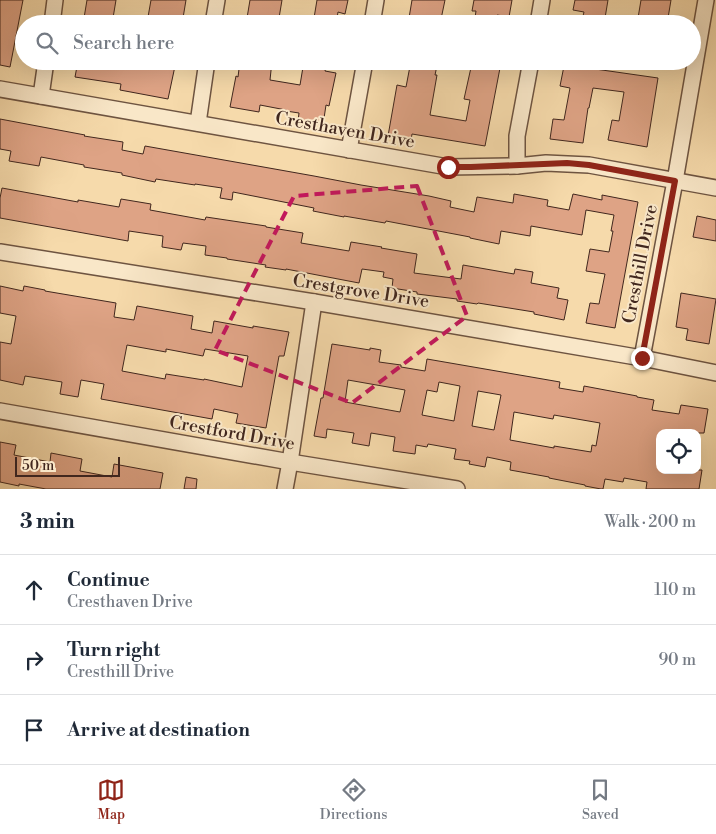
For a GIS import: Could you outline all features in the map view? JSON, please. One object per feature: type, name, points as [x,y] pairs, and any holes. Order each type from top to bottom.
[{"type":"street","points":[[53,15],[55,0]]},
{"type":"street","points":[[214,15],[216,0]]},
{"type":"street","points":[[374,15],[376,0]]},
{"type":"street","points":[[540,15],[542,0]]},
{"type":"street","name":"Cresthill Drive","points":[[701,29],[706,0]]},
{"type":"street","points":[[41,96],[45,70]]},
{"type":"street","points":[[198,123],[206,70]]},
{"type":"street","points":[[349,150],[363,70]]},
{"type":"street","points":[[517,166],[517,136],[529,70]]},
{"type":"street","name":"Cresthill Drive","points":[[642,358],[694,70]]},
{"type":"street","name":"Cresthaven Drive","points":[[0,88],[448,167],[567,163],[589,165],[716,188]]},
{"type":"street","name":"Crestgrove Drive","points":[[0,252],[314,302],[642,358],[716,373]]},
{"type":"street","points":[[285,489],[314,302]]},
{"type":"street","name":"Crestford Drive","points":[[0,411],[457,489]]},
{"type":"highlighted area","points":[[417,186],[467,316],[352,403],[215,350],[294,196]]},
{"type":"building","points":[[0,0],[23,0],[20,15],[15,15],[15,41],[10,67],[0,65]]},
{"type":"building","points":[[87,0],[116,0],[114,15],[84,15]]},
{"type":"building","points":[[151,0],[186,0],[184,15],[148,15]]},
{"type":"building","points":[[250,0],[282,0],[280,15],[248,15]]},
{"type":"building","points":[[317,0],[348,0],[345,14],[338,12],[338,15],[314,15]]},
{"type":"building","points":[[412,0],[445,0],[442,15],[410,15]]},
{"type":"building","points":[[474,0],[512,0],[509,15],[475,15],[476,11],[472,11]]},
{"type":"building","points":[[575,0],[608,0],[606,15],[583,15],[584,12],[573,10]]},
{"type":"building","points":[[641,0],[671,0],[668,15],[638,15]]},
{"type":"building","points":[[76,70],[174,70],[168,99],[120,90],[121,84],[75,77]]},
{"type":"building","points":[[239,70],[271,70],[270,80],[300,85],[302,70],[325,70],[336,73],[329,106],[326,105],[323,125],[298,121],[299,113],[286,110],[260,105],[259,112],[230,107],[236,76],[238,77]]},
{"type":"building","points":[[409,70],[436,70],[435,75],[437,75],[430,115],[466,121],[470,100],[464,99],[470,70],[500,70],[485,146],[412,134],[411,140],[388,136],[397,85],[406,87]]},
{"type":"building","points":[[563,70],[602,70],[658,78],[647,147],[608,140],[612,120],[619,121],[624,92],[593,88],[583,143],[550,139],[553,119],[564,120],[570,88],[560,86]]},
{"type":"building","points":[[0,119],[123,142],[122,150],[143,154],[145,146],[429,196],[451,201],[450,207],[474,212],[477,197],[513,203],[514,194],[548,200],[547,206],[569,210],[573,194],[602,200],[602,195],[638,202],[615,328],[586,323],[590,303],[599,304],[605,274],[586,271],[590,249],[609,252],[614,215],[586,210],[582,235],[531,226],[530,236],[501,231],[499,244],[386,221],[385,223],[313,211],[314,208],[233,192],[232,200],[220,198],[222,188],[156,179],[155,182],[122,175],[122,173],[41,157],[39,166],[9,161],[11,151],[0,149]]},
{"type":"building","points":[[2,188],[78,202],[78,200],[119,207],[121,199],[151,204],[150,210],[205,220],[206,217],[303,233],[301,243],[349,251],[351,242],[417,254],[414,273],[461,279],[463,265],[514,274],[515,269],[533,272],[531,283],[559,288],[557,298],[568,300],[564,320],[534,314],[534,312],[457,301],[457,299],[417,294],[417,292],[392,288],[393,279],[383,277],[384,272],[362,269],[359,283],[205,255],[206,246],[183,243],[181,250],[162,247],[163,236],[129,231],[128,241],[0,218]]},
{"type":"building","points":[[697,216],[716,220],[716,241],[693,237]]},
{"type":"building","points":[[0,286],[23,291],[24,286],[116,303],[114,317],[134,320],[137,306],[193,316],[191,329],[212,333],[214,321],[289,332],[284,356],[279,356],[266,428],[236,423],[238,414],[214,409],[212,419],[101,399],[104,384],[81,380],[78,397],[60,394],[62,382],[25,376],[23,385],[0,380],[0,342],[11,344],[16,316],[0,313]],"holes":[[[127,345],[166,352],[166,349],[203,356],[205,349],[248,356],[242,387],[204,379],[166,374],[165,379],[122,371]]]},
{"type":"building","points":[[681,293],[716,299],[709,344],[686,340],[688,329],[676,327]]},
{"type":"building","points":[[332,344],[381,350],[379,362],[401,365],[401,367],[425,371],[427,359],[560,382],[559,388],[583,392],[584,386],[637,396],[654,400],[652,410],[679,414],[681,405],[708,409],[704,433],[701,433],[701,429],[656,429],[656,474],[701,474],[702,470],[699,489],[646,489],[647,482],[624,478],[623,482],[605,479],[603,489],[601,489],[510,470],[511,462],[487,457],[485,467],[469,464],[470,461],[454,459],[456,449],[428,444],[427,447],[416,445],[415,454],[393,451],[395,437],[371,433],[369,446],[352,443],[354,433],[327,429],[326,438],[314,436],[321,398],[323,398]],"holes":[[[348,380],[405,390],[400,412],[345,402]],[[439,382],[460,386],[454,421],[422,415],[427,390],[437,392]],[[478,391],[501,395],[494,430],[472,426]],[[514,412],[553,419],[554,415],[600,423],[596,446],[592,445],[591,452],[510,440]]]},
{"type":"building","points":[[0,442],[16,445],[14,455],[50,462],[51,453],[82,459],[80,471],[112,477],[114,464],[163,473],[160,489],[46,489],[0,482]]},
{"type":"building","points":[[186,477],[197,479],[196,489],[184,489]]},
{"type":"route","points":[[448,167],[567,163],[589,165],[675,181],[642,358]]}]
